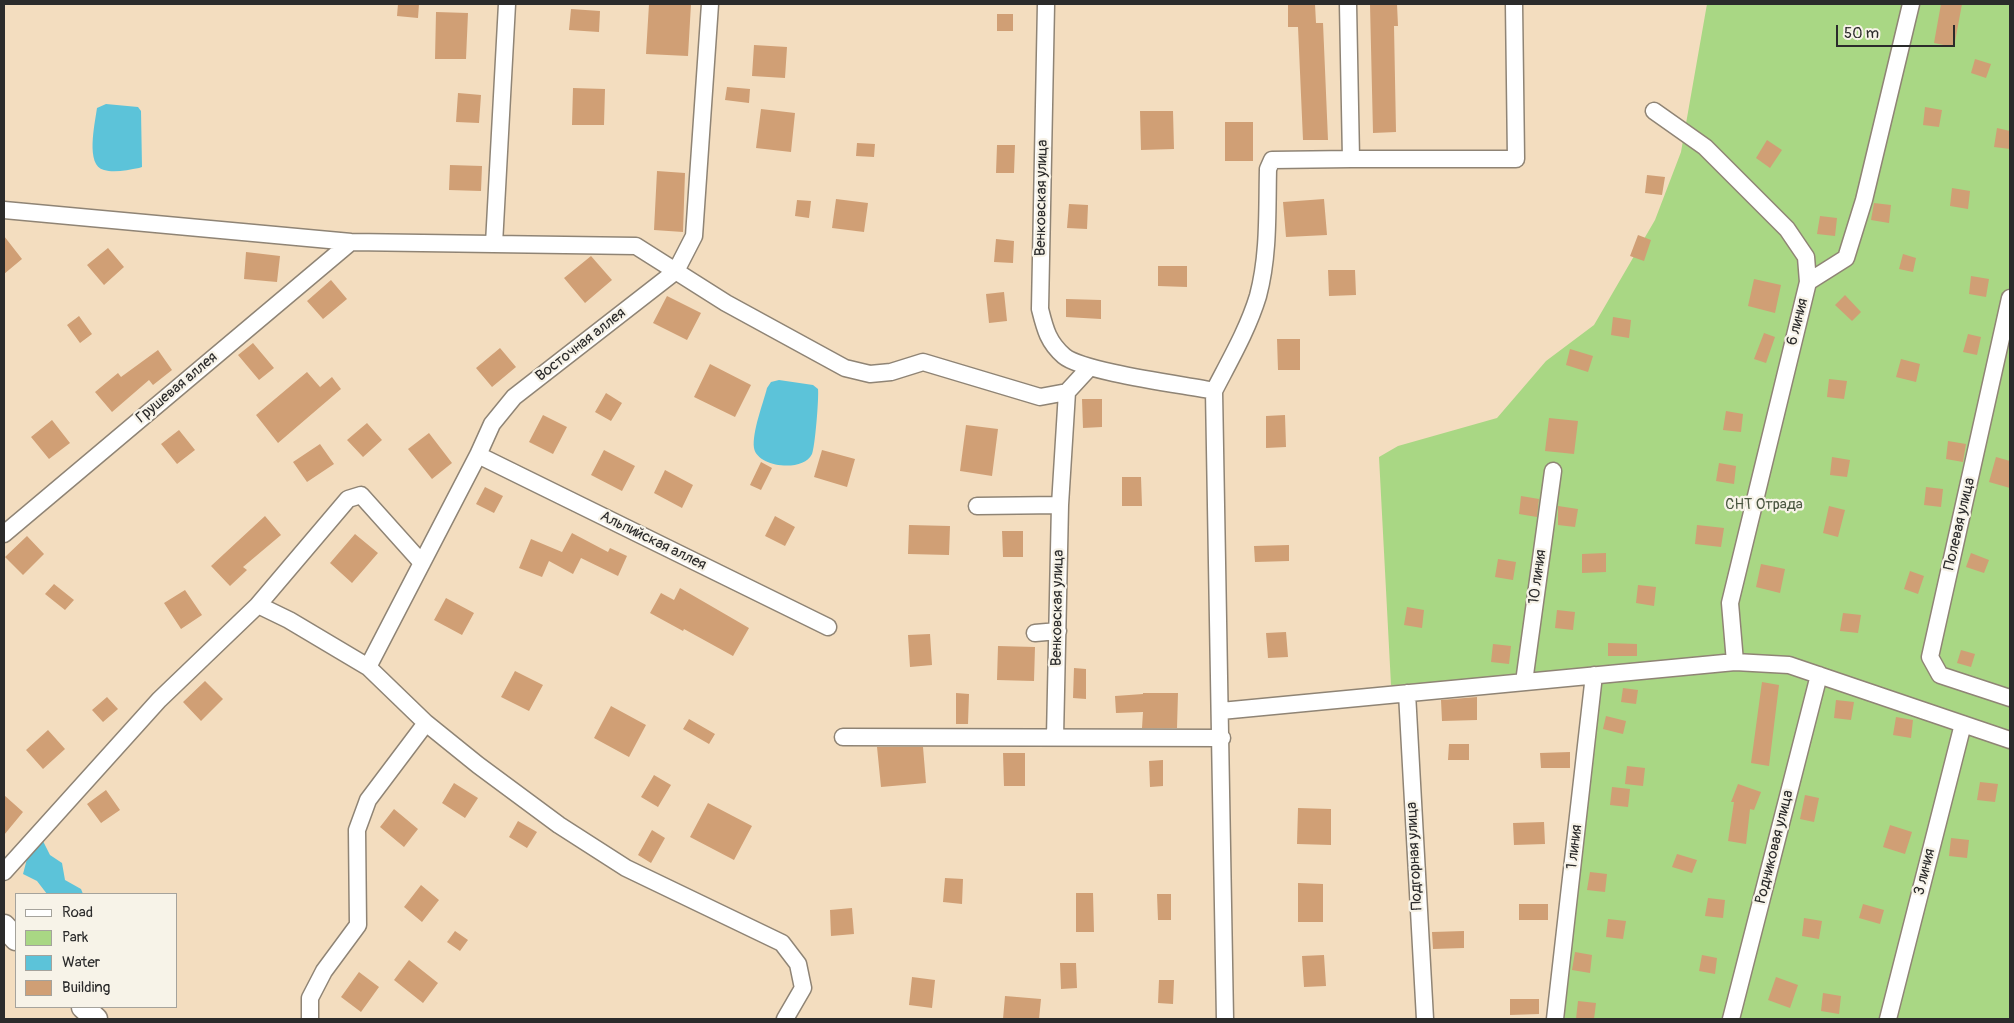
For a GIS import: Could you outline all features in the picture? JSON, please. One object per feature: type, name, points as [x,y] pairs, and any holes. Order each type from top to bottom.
[{"type":"main road","points":[[4,926],[15,937]]},
{"type":"street","points":[[494,244],[507,4]]},
{"type":"street","name":"Восточная аллея","points":[[368,667],[478,455],[492,424],[514,397],[676,270],[694,236],[710,4]]},
{"type":"street","name":"Венковская улица","points":[[1046,4],[1040,309],[1047,336],[1065,357],[1090,367],[1214,391]]},
{"type":"street","points":[[1348,4],[1351,159]]},
{"type":"street","points":[[1225,1019],[1222,738],[1214,391],[1243,335],[1258,296],[1266,243],[1268,169],[1272,160],[1516,159],[1514,4]]},
{"type":"street","name":"6 линия","points":[[1735,662],[1730,603],[1808,282],[1846,258],[1864,200],[1911,4]]},
{"type":"street","points":[[1654,111],[1705,147],[1786,229],[1806,257],[1808,282]]},
{"type":"street","points":[[4,210],[350,242],[636,246],[726,303],[845,368],[870,374],[891,372],[923,362],[1040,397],[1067,392],[1090,367]]},
{"type":"street","name":"Грушевая аллея","points":[[4,534],[350,242]]},
{"type":"street","name":"Полевая улица","points":[[2010,298],[1930,657],[1940,675],[2010,698]]},
{"type":"street","name":"Венковская улица","points":[[1055,738],[1060,505],[1067,392]]},
{"type":"street","name":"Альпийская аллея","points":[[478,455],[828,627]]},
{"type":"street","name":"10 линия","points":[[1524,682],[1553,471]]},
{"type":"street","points":[[4,872],[159,700],[258,605],[348,499],[362,495],[422,562]]},
{"type":"street","points":[[977,506],[1060,505]]},
{"type":"street","points":[[258,605],[289,620],[368,667],[426,723],[478,765],[544,814],[626,868],[782,943],[798,964],[803,988],[785,1019]]},
{"type":"street","points":[[1035,633],[1058,632]]},
{"type":"street","points":[[1221,711],[1735,662],[1789,665],[2010,740]]},
{"type":"street","name":"1 линия","points":[[1555,1019],[1594,675]]},
{"type":"street","name":"Родниковая улица","points":[[1731,1019],[1819,675]]},
{"type":"street","name":"Подгорная улица","points":[[1407,693],[1425,1019]]},
{"type":"street","points":[[310,1019],[310,998],[324,971],[358,925],[358,830],[368,800],[426,723]]},
{"type":"street","name":"3 линия","points":[[1888,1019],[1963,724]]},
{"type":"street","points":[[842,736],[1222,738]]},
{"type":"green space","name":"СНТ Отрада","points":[[1707,4],[2010,4],[2010,1019],[1550,1019],[1590,681],[1391,685],[1379,457],[1398,446],[1497,418],[1546,361],[1594,325],[1655,220],[1681,152]]},
{"type":"water","points":[[106,104],[138,107],[141,111],[142,167],[121,171],[108,171],[98,167],[93,153],[93,133],[97,108]]},
{"type":"water","points":[[779,380],[813,385],[818,389],[813,450],[807,460],[800,464],[781,465],[771,463],[763,460],[754,448],[756,426],[767,388],[771,382]]},
{"type":"water","points":[[43,841],[50,855],[62,863],[65,880],[81,889],[83,893],[46,893],[37,881],[23,874],[29,851]]},
{"type":"building","points":[[398,4],[419,4],[418,18],[397,16]]},
{"type":"building","points":[[649,4],[691,4],[688,56],[646,54]]},
{"type":"building","points":[[1288,4],[1315,4],[1316,23],[1323,23],[1328,140],[1303,140],[1298,27],[1288,27]]},
{"type":"building","points":[[1370,4],[1397,4],[1398,26],[1394,26],[1396,132],[1373,133]]},
{"type":"building","points":[[1941,4],[1962,4],[1954,47],[1934,43]]},
{"type":"building","points":[[571,9],[600,11],[599,32],[569,30]]},
{"type":"building","points":[[436,12],[468,13],[466,59],[435,59]]},
{"type":"building","points":[[997,14],[1013,14],[1013,31],[997,31]]},
{"type":"building","points":[[754,45],[787,47],[785,78],[752,76]]},
{"type":"building","points":[[1975,59],[1991,64],[1986,78],[1971,73]]},
{"type":"building","points":[[727,87],[750,89],[749,103],[725,100]]},
{"type":"building","points":[[573,88],[605,89],[604,125],[572,125]]},
{"type":"building","points":[[458,93],[481,95],[479,123],[456,122]]},
{"type":"building","points":[[1925,107],[1942,110],[1939,127],[1923,125]]},
{"type":"building","points":[[761,109],[795,113],[791,152],[756,148]]},
{"type":"building","points":[[1140,111],[1173,111],[1174,149],[1141,150]]},
{"type":"building","points":[[1225,122],[1253,122],[1253,161],[1225,161]]},
{"type":"building","points":[[1997,128],[2010,131],[2010,149],[1994,147]]},
{"type":"building","points":[[1767,140],[1782,150],[1770,168],[1756,158]]},
{"type":"building","points":[[857,143],[875,144],[874,157],[856,156]]},
{"type":"building","points":[[997,145],[1015,145],[1014,173],[996,173]]},
{"type":"building","points":[[450,165],[482,166],[481,191],[449,190]]},
{"type":"building","points":[[657,171],[685,173],[683,232],[654,230]]},
{"type":"building","points":[[1647,175],[1665,177],[1662,195],[1645,193]]},
{"type":"building","points":[[1952,188],[1970,191],[1968,209],[1950,206]]},
{"type":"building","points":[[836,199],[868,203],[864,232],[832,228]]},
{"type":"building","points":[[1324,199],[1327,235],[1286,237],[1283,202]]},
{"type":"building","points":[[797,200],[811,201],[809,218],[795,216]]},
{"type":"building","points":[[1874,203],[1891,205],[1889,223],[1871,220]]},
{"type":"building","points":[[1069,204],[1088,205],[1087,229],[1067,228]]},
{"type":"building","points":[[1820,216],[1837,218],[1835,236],[1817,234]]},
{"type":"building","points":[[1638,235],[1651,240],[1644,261],[1630,256]]},
{"type":"building","points":[[4,236],[22,259],[4,274]]},
{"type":"building","points":[[996,239],[1014,241],[1013,263],[994,262]]},
{"type":"building","points":[[108,248],[124,267],[104,285],[87,265]]},
{"type":"building","points":[[246,252],[280,256],[277,282],[244,279]]},
{"type":"building","points":[[1903,254],[1916,258],[1913,272],[1899,269]]},
{"type":"building","points":[[591,256],[612,280],[585,303],[564,278]]},
{"type":"building","points":[[1158,266],[1187,266],[1187,287],[1158,286]]},
{"type":"building","points":[[1328,270],[1355,270],[1356,295],[1329,296]]},
{"type":"building","points":[[1971,276],[1989,279],[1986,297],[1969,294]]},
{"type":"building","points":[[1754,279],[1781,285],[1775,313],[1748,306]]},
{"type":"building","points":[[331,280],[347,299],[323,319],[307,301]]},
{"type":"building","points":[[1004,292],[1007,321],[989,323],[986,294]]},
{"type":"building","points":[[1845,295],[1861,312],[1852,321],[1835,305]]},
{"type":"building","points":[[667,296],[701,313],[687,340],[653,323]]},
{"type":"building","points":[[1066,299],[1101,300],[1101,319],[1066,317]]},
{"type":"building","points":[[79,316],[92,334],[80,343],[67,325]]},
{"type":"building","points":[[1613,317],[1631,320],[1629,338],[1611,335]]},
{"type":"building","points":[[1764,333],[1775,337],[1766,363],[1754,359]]},
{"type":"building","points":[[1968,334],[1981,337],[1977,355],[1963,352]]},
{"type":"building","points":[[1277,339],[1300,339],[1300,370],[1278,370]]},
{"type":"building","points":[[253,343],[274,368],[259,380],[238,355]]},
{"type":"building","points":[[500,348],[516,367],[492,387],[476,368]]},
{"type":"building","points":[[1570,349],[1593,356],[1588,372],[1566,365]]},
{"type":"building","points":[[158,350],[172,370],[153,385],[149,380],[112,412],[95,392],[118,373],[121,377]]},
{"type":"building","points":[[1901,359],[1920,364],[1916,382],[1896,377]]},
{"type":"building","points":[[710,364],[751,385],[735,417],[694,397]]},
{"type":"building","points":[[307,372],[320,387],[332,377],[341,389],[278,443],[256,415]]},
{"type":"building","points":[[1829,379],[1847,381],[1844,399],[1827,397]]},
{"type":"building","points":[[606,393],[622,403],[611,421],[595,412]]},
{"type":"building","points":[[1082,399],[1102,399],[1102,427],[1083,428]]},
{"type":"building","points":[[1726,411],[1743,414],[1741,432],[1723,430]]},
{"type":"building","points":[[543,415],[567,427],[553,454],[529,442]]},
{"type":"building","points":[[1285,415],[1286,447],[1266,448],[1266,416]]},
{"type":"building","points":[[1549,418],[1578,421],[1574,454],[1545,451]]},
{"type":"building","points":[[52,420],[70,443],[49,459],[31,437]]},
{"type":"building","points":[[367,423],[382,440],[363,457],[347,440]]},
{"type":"building","points":[[966,425],[998,429],[992,476],[960,471]]},
{"type":"building","points":[[179,430],[195,450],[177,464],[161,444]]},
{"type":"building","points":[[429,433],[452,463],[432,479],[408,449]]},
{"type":"building","points":[[1948,441],[1966,444],[1963,462],[1946,459]]},
{"type":"building","points":[[320,444],[334,464],[307,482],[293,462]]},
{"type":"building","points":[[604,450],[635,466],[622,491],[591,475]]},
{"type":"building","points":[[822,450],[855,459],[847,487],[814,477]]},
{"type":"building","points":[[1832,457],[1850,460],[1847,477],[1830,475]]},
{"type":"building","points":[[1996,457],[2010,461],[2010,488],[1989,482]]},
{"type":"building","points":[[761,462],[772,468],[761,490],[750,485]]},
{"type":"building","points":[[1719,463],[1736,466],[1734,484],[1716,481]]},
{"type":"building","points":[[665,470],[693,485],[682,508],[654,493]]},
{"type":"building","points":[[1122,477],[1141,477],[1142,506],[1122,506]]},
{"type":"building","points":[[485,487],[503,496],[494,513],[476,504]]},
{"type":"building","points":[[1926,487],[1943,489],[1941,507],[1924,505]]},
{"type":"building","points":[[1521,496],[1539,499],[1537,517],[1519,514]]},
{"type":"building","points":[[1558,506],[1578,509],[1575,527],[1558,525]]},
{"type":"building","points":[[1829,506],[1845,510],[1838,537],[1823,533]]},
{"type":"building","points":[[265,516],[281,535],[243,567],[247,570],[230,586],[211,566]]},
{"type":"building","points":[[775,516],[795,527],[785,546],[765,536]]},
{"type":"building","points":[[909,525],[950,526],[949,555],[908,554]]},
{"type":"building","points":[[1697,525],[1724,528],[1721,547],[1695,544]]},
{"type":"building","points":[[1002,531],[1023,531],[1023,557],[1003,557]]},
{"type":"building","points":[[572,533],[608,552],[610,548],[627,556],[618,576],[581,558],[573,574],[549,561],[542,577],[519,568],[531,539],[562,552]]},
{"type":"building","points":[[355,534],[378,553],[352,583],[330,563]]},
{"type":"building","points":[[27,536],[44,554],[23,575],[5,557]]},
{"type":"building","points":[[1289,545],[1289,561],[1255,562],[1254,546]]},
{"type":"building","points":[[1606,553],[1606,572],[1582,573],[1582,554]]},
{"type":"building","points":[[1971,553],[1989,560],[1984,573],[1966,567]]},
{"type":"building","points":[[1498,559],[1516,562],[1513,580],[1495,577]]},
{"type":"building","points":[[1761,564],[1785,569],[1780,593],[1756,587]]},
{"type":"building","points":[[1910,571],[1924,576],[1918,594],[1904,589]]},
{"type":"building","points":[[54,584],[74,600],[65,610],[45,594]]},
{"type":"building","points":[[1638,585],[1656,587],[1654,606],[1636,603]]},
{"type":"building","points":[[680,588],[749,628],[733,656],[650,613],[661,593],[674,600]]},
{"type":"building","points":[[185,590],[202,615],[181,629],[164,603]]},
{"type":"building","points":[[446,598],[474,613],[462,635],[434,620]]},
{"type":"building","points":[[1407,607],[1424,610],[1422,628],[1404,625]]},
{"type":"building","points":[[1557,610],[1575,612],[1573,630],[1555,628]]},
{"type":"building","points":[[1843,613],[1861,615],[1858,633],[1840,631]]},
{"type":"building","points":[[1286,632],[1288,657],[1268,658],[1266,633]]},
{"type":"building","points":[[930,634],[932,665],[910,667],[908,635]]},
{"type":"building","points":[[1608,643],[1637,644],[1637,656],[1608,656]]},
{"type":"building","points":[[1493,644],[1511,646],[1509,664],[1491,662]]},
{"type":"building","points":[[998,646],[1035,647],[1034,681],[997,680]]},
{"type":"building","points":[[1961,650],[1975,654],[1971,667],[1957,663]]},
{"type":"building","points":[[1074,668],[1086,669],[1086,699],[1073,698]]},
{"type":"building","points":[[515,671],[543,685],[529,711],[501,697]]},
{"type":"building","points":[[205,681],[223,699],[201,721],[183,702]]},
{"type":"building","points":[[1762,682],[1779,685],[1769,766],[1751,763]]},
{"type":"building","points":[[1623,688],[1638,690],[1636,704],[1621,702]]},
{"type":"building","points":[[956,693],[969,694],[968,724],[956,724]]},
{"type":"building","points":[[1143,693],[1178,693],[1177,728],[1142,728],[1143,712],[1116,713],[1115,696]]},
{"type":"building","points":[[107,697],[118,709],[103,722],[92,710]]},
{"type":"building","points":[[1477,697],[1477,720],[1442,721],[1441,700]]},
{"type":"building","points":[[1836,700],[1854,702],[1851,720],[1834,718]]},
{"type":"building","points":[[611,706],[646,725],[629,757],[594,738]]},
{"type":"building","points":[[1606,716],[1626,721],[1623,734],[1603,729]]},
{"type":"building","points":[[1896,717],[1913,720],[1911,738],[1893,735]]},
{"type":"building","points":[[689,719],[715,734],[709,744],[683,729]]},
{"type":"building","points":[[48,730],[65,749],[43,769],[26,750]]},
{"type":"building","points":[[1449,744],[1469,744],[1469,760],[1448,760]]},
{"type":"building","points":[[877,747],[923,747],[926,783],[881,787]]},
{"type":"building","points":[[1570,752],[1570,768],[1541,768],[1540,753]]},
{"type":"building","points":[[1003,753],[1025,753],[1025,786],[1004,786]]},
{"type":"building","points":[[1163,760],[1163,786],[1150,787],[1149,761]]},
{"type":"building","points":[[1627,766],[1645,768],[1643,786],[1625,784]]},
{"type":"building","points":[[654,775],[671,785],[658,807],[641,797]]},
{"type":"building","points":[[1980,782],[1998,784],[1995,802],[1977,800]]},
{"type":"building","points":[[454,783],[478,798],[465,818],[442,803]]},
{"type":"building","points":[[1738,784],[1761,792],[1754,810],[1750,809],[1746,844],[1728,841],[1734,802],[1731,802]]},
{"type":"building","points":[[1612,787],[1630,789],[1628,807],[1610,805]]},
{"type":"building","points":[[106,790],[120,810],[101,823],[87,804]]},
{"type":"building","points":[[4,795],[23,812],[4,835]]},
{"type":"building","points":[[1805,795],[1819,798],[1814,822],[1800,819]]},
{"type":"building","points":[[708,803],[752,826],[734,860],[690,837]]},
{"type":"building","points":[[1298,808],[1331,809],[1331,845],[1297,844]]},
{"type":"building","points":[[394,809],[418,829],[404,847],[380,827]]},
{"type":"building","points":[[518,821],[537,832],[527,848],[509,837]]},
{"type":"building","points":[[1544,822],[1545,844],[1514,845],[1513,823]]},
{"type":"building","points":[[1890,825],[1912,832],[1905,854],[1883,847]]},
{"type":"building","points":[[652,830],[665,838],[651,863],[638,855]]},
{"type":"building","points":[[1951,838],[1969,840],[1967,858],[1949,856]]},
{"type":"building","points":[[1677,854],[1697,860],[1692,873],[1672,867]]},
{"type":"building","points":[[1590,872],[1607,874],[1605,892],[1587,890]]},
{"type":"building","points":[[945,878],[963,879],[962,904],[943,902]]},
{"type":"building","points":[[1298,883],[1323,884],[1323,922],[1298,922]]},
{"type":"building","points":[[421,885],[439,900],[422,922],[404,907]]},
{"type":"building","points":[[1076,893],[1093,893],[1094,932],[1076,932]]},
{"type":"building","points":[[1157,894],[1171,894],[1171,920],[1158,920]]},
{"type":"building","points":[[1708,898],[1725,900],[1723,918],[1705,916]]},
{"type":"building","points":[[1519,904],[1548,904],[1548,920],[1519,920]]},
{"type":"building","points":[[1863,904],[1884,910],[1880,924],[1859,918]]},
{"type":"building","points":[[852,908],[854,934],[831,936],[830,910]]},
{"type":"building","points":[[1804,918],[1822,921],[1819,939],[1802,936]]},
{"type":"building","points":[[1608,919],[1626,921],[1623,939],[1606,937]]},
{"type":"building","points":[[455,931],[468,940],[460,951],[447,942]]},
{"type":"building","points":[[1464,931],[1464,948],[1433,949],[1432,932]]},
{"type":"building","points":[[1575,952],[1592,955],[1590,973],[1572,970]]},
{"type":"building","points":[[1324,955],[1326,986],[1304,987],[1302,956]]},
{"type":"building","points":[[1702,955],[1717,958],[1715,974],[1699,971]]},
{"type":"building","points":[[409,960],[438,983],[423,1003],[394,980]]},
{"type":"building","points":[[1060,963],[1076,963],[1077,988],[1061,989]]},
{"type":"building","points":[[359,972],[379,987],[361,1012],[341,997]]},
{"type":"building","points":[[912,977],[935,980],[932,1008],[909,1005]]},
{"type":"building","points":[[1776,977],[1798,985],[1790,1008],[1768,1000]]},
{"type":"building","points":[[1159,980],[1174,980],[1173,1004],[1158,1003]]},
{"type":"building","points":[[1823,993],[1841,996],[1839,1014],[1821,1011]]},
{"type":"building","points":[[1005,996],[1041,999],[1039,1019],[1003,1019]]},
{"type":"building","points":[[1510,999],[1539,999],[1539,1014],[1510,1015]]},
{"type":"building","points":[[1578,1001],[1596,1003],[1594,1019],[1576,1019]]}]
